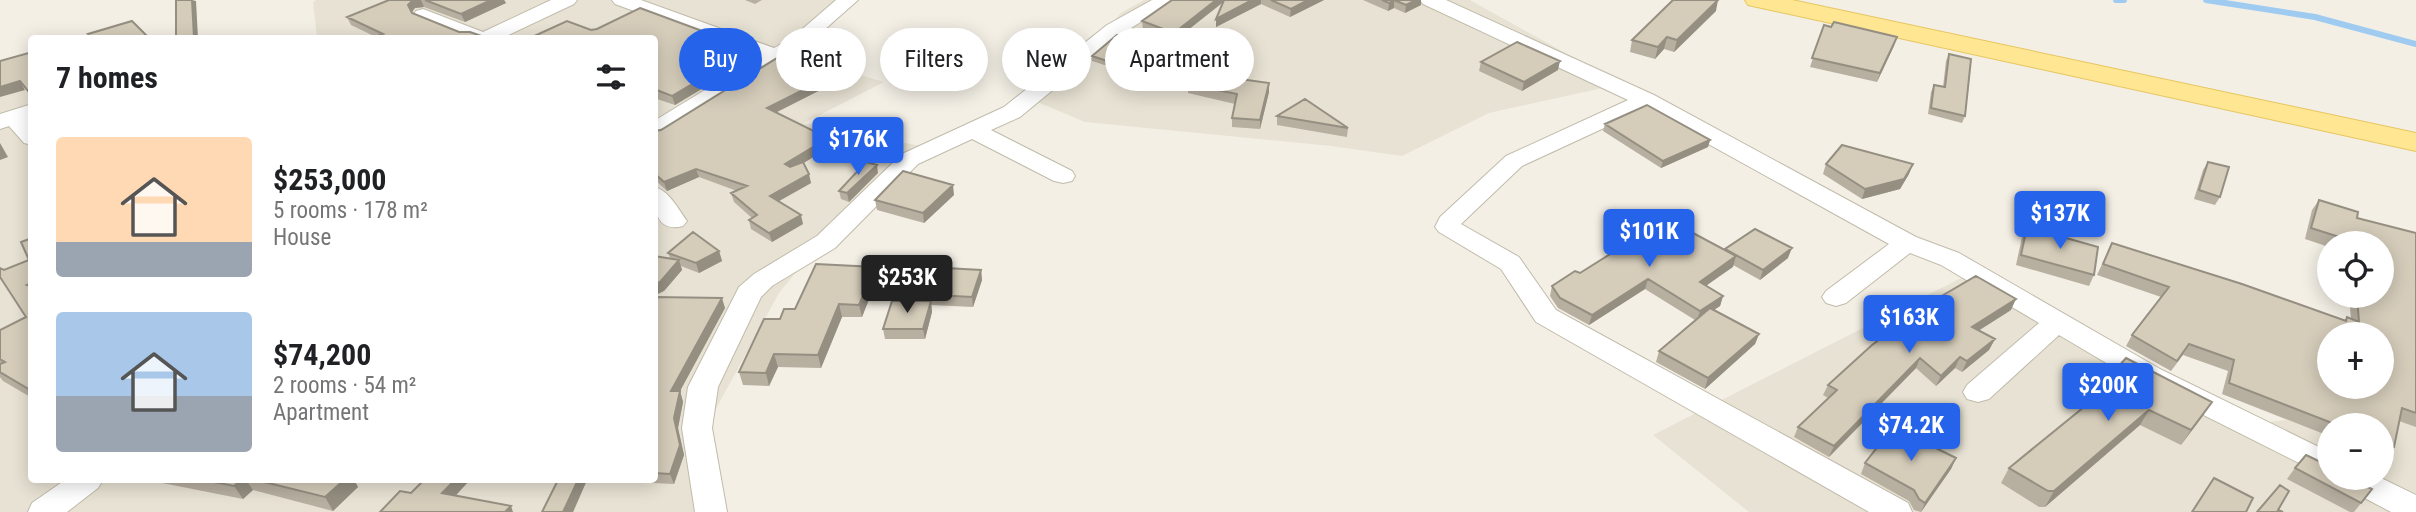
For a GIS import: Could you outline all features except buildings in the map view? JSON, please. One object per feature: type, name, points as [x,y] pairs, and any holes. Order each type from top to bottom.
[{"type":"main road","points":[[1757,0],[2413,144]]},
{"type":"street","points":[[492,35],[567,0]]},
{"type":"street","points":[[622,0],[776,56]]},
{"type":"street","points":[[815,28],[848,0]]},
{"type":"street","points":[[1116,28],[1167,0]]},
{"type":"street","points":[[1430,0],[1646,100],[1907,243],[1950,260],[2150,376],[2317,460]]},
{"type":"street","points":[[424,15],[473,35]]},
{"type":"street","points":[[711,512],[697,428],[703,387],[749,293],[763,280],[827,242],[910,159],[1012,112],[1105,36]]},
{"type":"street","points":[[661,120],[776,56]]},
{"type":"street","points":[[1646,100],[1514,161],[1450,222],[1448,228],[1503,257],[1514,268],[1537,307],[1546,316],[1896,512]]},
{"type":"street","points":[[15,116],[28,133]]},
{"type":"street","points":[[974,131],[1063,176]]},
{"type":"street","points":[[658,199],[674,221]]},
{"type":"street","points":[[1836,298],[1907,243]]},
{"type":"street","points":[[1978,392],[2056,323]]},
{"type":"street","points":[[44,512],[83,483]]},
{"type":"street","points":[[2379,490],[2409,504]]},
{"type":"shaded area","points":[[316,0],[846,0],[818,28],[776,28],[776,54],[762,63],[762,28],[679,28],[679,91],[715,91],[658,126],[658,35],[317,35],[313,2]]},
{"type":"shaded area","points":[[1144,0],[1470,0],[1621,84],[1489,113],[1402,156],[1331,146],[1085,122],[1035,101],[1046,91],[1091,91],[1091,47],[1105,31],[1105,91],[1254,91],[1254,28],[1108,28],[1121,13]]},
{"type":"shaded area","points":[[28,58],[28,483],[658,483],[658,131],[724,91],[762,91],[762,68],[776,60],[776,91],[866,91],[866,77],[880,81],[880,84],[804,123],[921,146],[819,244],[779,293],[705,429],[724,512],[0,512],[0,67]]},
{"type":"shaded area","points":[[1971,273],[2247,425],[2317,415],[2317,490],[2394,490],[2394,413],[2335,413],[2416,402],[2416,512],[1749,512],[1653,435]]},
{"type":"waterway","points":[[2116,0],[2124,0]]},
{"type":"waterway","points":[[2206,0],[2315,17],[2416,44]]}]
